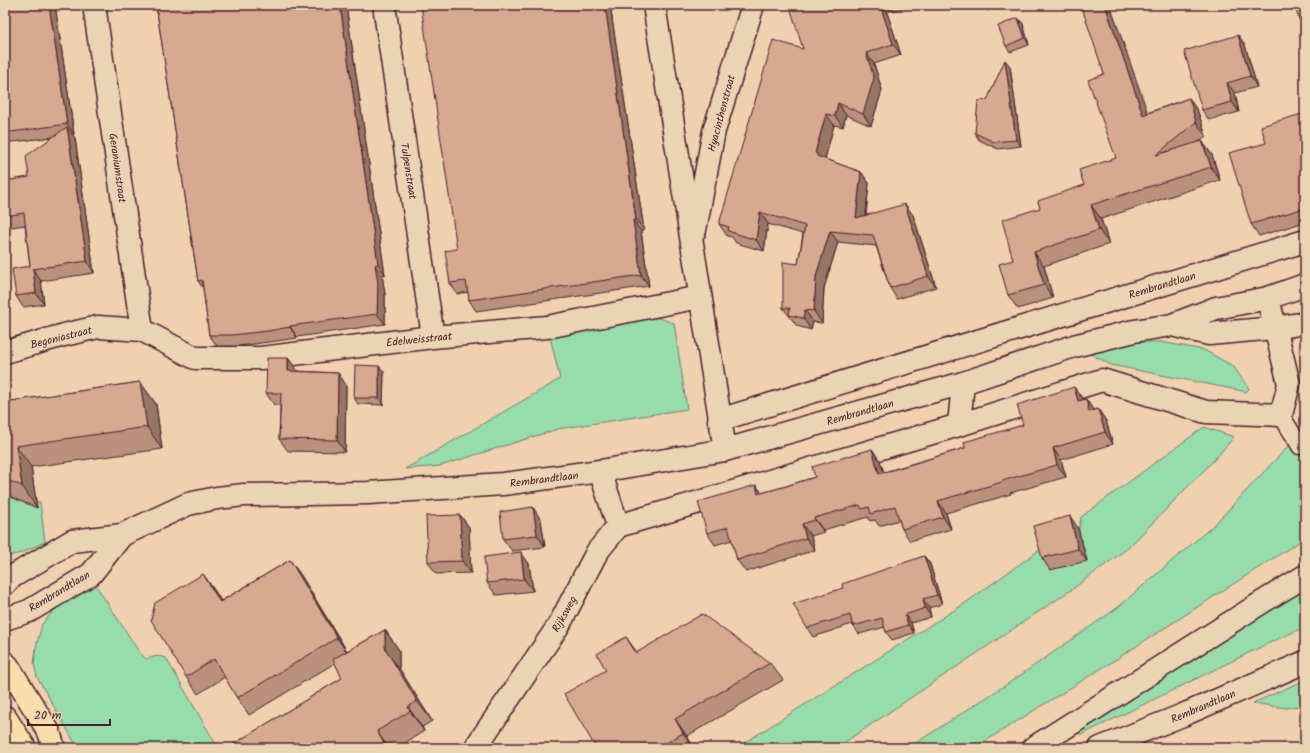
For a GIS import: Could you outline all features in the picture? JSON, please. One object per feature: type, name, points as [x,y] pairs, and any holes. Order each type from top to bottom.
[{"type":"main road","points":[[5,663],[49,732],[54,748]]},
{"type":"main road","points":[[5,717],[25,748]]},
{"type":"street","name":"Geraniumstraat","points":[[94,5],[142,330]]},
{"type":"street","name":"Tulpenstraat","points":[[384,5],[433,337]]},
{"type":"street","name":"Hyacinthenstraat","points":[[654,5],[725,450]]},
{"type":"street","name":"Hyacinthenstraat","points":[[692,247],[714,131],[753,5]]},
{"type":"street","name":"Rembrandtlaan","points":[[720,420],[1305,241]]},
{"type":"street","name":"Rembrandtlaan","points":[[5,584],[10,578],[72,541],[122,535],[188,504],[217,498],[244,495],[368,493],[495,485],[600,472],[725,450],[963,383],[1074,346],[1134,331],[1172,325],[1216,308],[1268,298],[1305,285]]},
{"type":"street","name":"Edelweisstraat","points":[[142,330],[195,358],[261,358],[433,337],[547,327],[700,297]]},
{"type":"street","points":[[600,472],[618,526],[959,426],[1102,380],[1206,412],[1282,415],[1289,384],[1268,298]]},
{"type":"street","name":"Rembrandtlaan","points":[[1172,325],[1209,334],[1275,328],[1305,323]]},
{"type":"street","name":"Begoniastraat","points":[[5,352],[64,335],[98,328],[142,330]]},
{"type":"street","points":[[959,426],[963,383]]},
{"type":"street","name":"Rijksweg","points":[[475,748],[559,625],[597,552],[618,526]]},
{"type":"street","name":"Rembrandtlaan","points":[[5,619],[29,611],[91,574],[122,535]]},
{"type":"street","points":[[1033,748],[1305,576]]},
{"type":"street","name":"Rembrandtlaan","points":[[1100,748],[1183,715],[1305,662]]},
{"type":"lane","points":[[1282,415],[1300,446],[1305,445]]},
{"type":"green space","points":[[644,316],[659,318],[674,323],[687,409],[558,429],[440,466],[405,469],[560,379],[549,332]]},
{"type":"green space","points":[[1139,342],[1161,342],[1204,350],[1233,366],[1249,389],[1246,392],[1111,365],[1089,353]]},
{"type":"green space","points":[[1204,427],[1234,437],[1214,460],[1128,548],[1071,590],[836,748],[736,748],[964,604],[1045,546],[1077,540],[1081,517]]},
{"type":"green space","points":[[1305,433],[1305,538],[1104,667],[974,748],[908,748],[1015,679],[1117,608],[1214,525],[1294,440]]},
{"type":"green space","points":[[5,487],[22,502],[40,502],[45,542],[21,553],[5,557]]},
{"type":"green space","points":[[91,578],[140,653],[146,659],[158,656],[166,658],[218,748],[78,748],[37,677],[34,664],[36,647],[42,624],[61,603]]},
{"type":"green space","points":[[1305,584],[1305,627],[1081,735],[1077,731]]},
{"type":"green space","points":[[1305,680],[1305,705],[1286,708],[1253,703]]},
{"type":"building","points":[[5,5],[49,5],[67,124],[5,133]]},
{"type":"building","points":[[156,5],[340,5],[378,264],[375,265],[378,283],[377,314],[290,326],[268,331],[232,335],[209,335],[202,280],[198,281]]},
{"type":"building","points":[[421,5],[605,5],[636,220],[633,220],[641,275],[469,300],[466,281],[450,283],[445,251],[457,249]]},
{"type":"building","points":[[796,5],[880,5],[893,44],[866,53],[874,78],[863,114],[838,103],[835,116],[826,114],[815,153],[818,154],[817,156],[861,172],[856,218],[905,204],[928,276],[890,288],[873,235],[830,231],[816,276],[814,311],[805,310],[803,318],[789,315],[790,308],[783,308],[783,262],[798,264],[805,226],[760,212],[756,240],[728,231],[729,227],[719,224],[773,40],[803,49],[791,10],[797,8]]},
{"type":"building","points":[[1081,5],[1105,5],[1143,115],[1189,98],[1196,122],[1156,155],[1202,141],[1211,167],[1091,205],[1099,230],[1034,252],[1044,285],[1008,295],[999,264],[1013,260],[1002,220],[1040,208],[1038,201],[1084,185],[1079,170],[1116,158],[1088,80],[1104,74]]},
{"type":"building","points":[[1294,5],[1305,5],[1305,36]]},
{"type":"building","points":[[1018,18],[1025,38],[1006,46],[998,26]]},
{"type":"building","points":[[1238,35],[1250,76],[1227,83],[1232,102],[1202,110],[1184,51]]},
{"type":"building","points":[[1005,60],[1016,140],[994,142],[975,133],[978,101],[987,100]]},
{"type":"building","points":[[1305,113],[1305,208],[1251,224],[1229,153],[1266,143],[1261,126]]},
{"type":"building","points":[[67,127],[87,261],[33,269],[36,293],[16,296],[12,269],[30,266],[24,213],[5,216],[5,181],[29,177],[26,156]]},
{"type":"building","points":[[267,358],[288,358],[288,371],[338,373],[337,440],[279,439],[281,393],[266,393]]},
{"type":"building","points":[[355,365],[379,366],[379,398],[354,398]]},
{"type":"building","points":[[140,382],[147,427],[16,446],[22,486],[5,479],[5,402]]},
{"type":"building","points":[[1074,387],[1078,401],[1086,399],[1089,412],[1098,409],[1105,432],[1053,448],[1057,465],[938,501],[943,517],[902,529],[895,506],[871,514],[869,507],[862,509],[860,505],[814,518],[815,520],[802,524],[806,538],[737,560],[728,527],[707,533],[698,502],[756,485],[758,494],[783,487],[815,477],[812,467],[872,449],[879,474],[965,448],[964,442],[1023,425],[1017,405]]},
{"type":"building","points":[[533,507],[537,535],[503,539],[500,512]]},
{"type":"building","points":[[460,515],[462,561],[428,562],[426,516]]},
{"type":"building","points":[[1070,516],[1078,549],[1042,558],[1033,526]]},
{"type":"building","points":[[521,552],[524,579],[487,583],[484,557]]},
{"type":"building","points":[[924,556],[937,595],[923,599],[925,608],[905,615],[908,625],[886,632],[882,618],[853,626],[850,615],[807,628],[793,604],[843,588],[842,584]]},
{"type":"building","points":[[290,560],[337,638],[237,698],[214,659],[186,677],[151,620],[155,603],[203,574],[220,602]]},
{"type":"building","points":[[702,614],[770,663],[675,719],[683,733],[658,748],[596,748],[564,694],[606,670],[597,654],[626,637],[636,653]]},
{"type":"building","points":[[385,630],[385,648],[417,701],[408,707],[410,711],[377,731],[386,747],[385,748],[227,748],[342,678],[333,659]]},
{"type":"building","points":[[545,745],[546,748],[539,748]]}]
